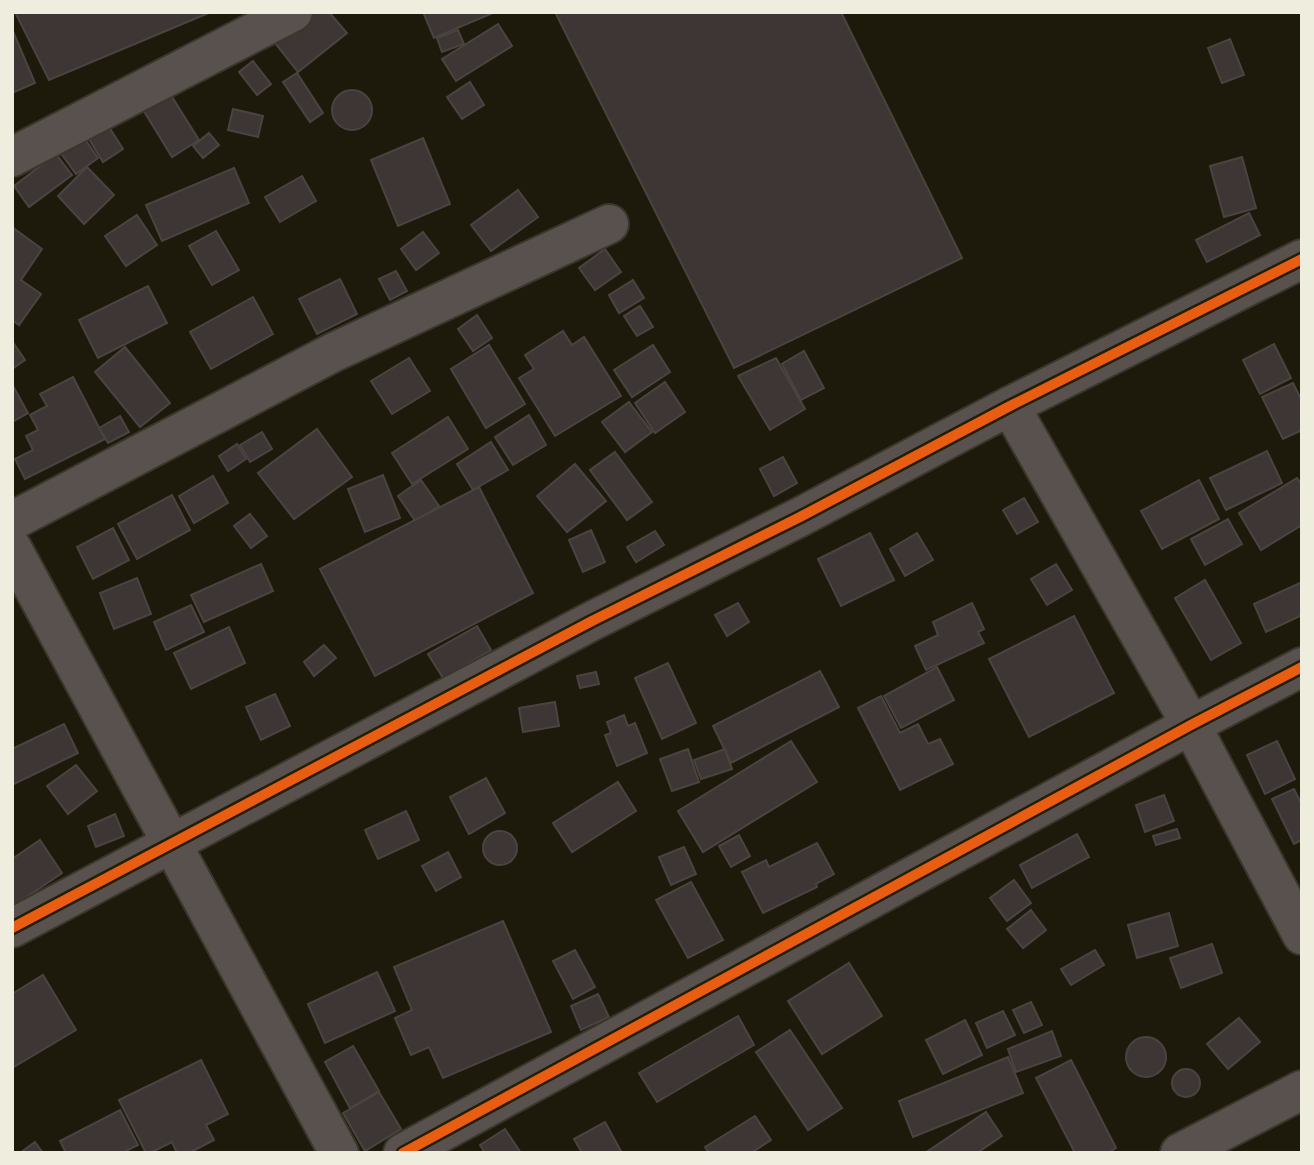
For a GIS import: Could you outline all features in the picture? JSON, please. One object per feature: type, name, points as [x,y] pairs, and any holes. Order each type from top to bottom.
[{"type":"street","points":[[12,157],[293,12]]},
{"type":"street","points":[[12,521],[334,352],[609,224]]},
{"type":"street","points":[[12,928],[580,627],[1302,259]]},
{"type":"street","points":[[1010,406],[1191,725],[1302,935]]},
{"type":"street","points":[[12,548],[339,1153]]},
{"type":"street","points":[[403,1153],[1302,667]]},
{"type":"street","points":[[1180,1153],[1302,1090]]},
{"type":"building","points":[[15,12],[211,12],[49,80]]},
{"type":"building","points":[[313,12],[329,12],[347,33],[298,72],[275,43]]},
{"type":"building","points":[[423,12],[492,12],[493,13],[434,38]]},
{"type":"building","points":[[555,12],[841,12],[962,258],[734,368]]},
{"type":"building","points":[[498,24],[512,46],[456,81],[442,59]]},
{"type":"building","points":[[12,29],[35,83],[12,93]]},
{"type":"building","points":[[458,30],[464,44],[442,52],[437,38]]},
{"type":"building","points":[[1230,39],[1244,75],[1222,83],[1208,48]]},
{"type":"building","points":[[253,61],[271,84],[257,95],[239,72]]},
{"type":"building","points":[[297,73],[323,113],[310,122],[283,82]]},
{"type":"building","points":[[470,82],[484,105],[462,119],[447,97]]},
{"type":"building","points":[[352,90],[360,91],[366,96],[371,102],[371,118],[366,124],[360,129],[352,130],[344,129],[338,124],[333,118],[332,110],[333,102],[338,96],[344,91]]},
{"type":"building","points":[[169,92],[199,140],[172,157],[142,108]]},
{"type":"building","points":[[233,109],[263,116],[258,137],[228,130]]},
{"type":"building","points":[[109,127],[123,149],[103,162],[89,139]]},
{"type":"building","points":[[209,133],[219,145],[203,158],[193,146]]},
{"type":"building","points":[[82,135],[98,158],[76,174],[60,152]]},
{"type":"building","points":[[423,138],[450,204],[398,226],[371,160]]},
{"type":"building","points":[[56,154],[72,175],[29,207],[14,186]]},
{"type":"building","points":[[1242,157],[1256,208],[1224,217],[1210,166]]},
{"type":"building","points":[[87,167],[114,195],[84,224],[58,196]]},
{"type":"building","points":[[234,168],[249,203],[162,241],[146,205]]},
{"type":"building","points":[[302,176],[316,201],[280,222],[265,197]]},
{"type":"building","points":[[518,190],[538,217],[491,251],[471,225]]},
{"type":"building","points":[[1249,213],[1260,235],[1207,262],[1196,240]]},
{"type":"building","points":[[137,215],[157,245],[126,266],[105,236]]},
{"type":"building","points":[[12,227],[42,249],[21,280],[41,294],[19,325],[12,320]]},
{"type":"building","points":[[216,231],[239,270],[212,285],[189,246]]},
{"type":"building","points":[[423,232],[439,253],[416,270],[401,249]]},
{"type":"building","points":[[605,249],[621,272],[595,290],[579,268]]},
{"type":"building","points":[[396,271],[407,291],[390,300],[379,279]]},
{"type":"building","points":[[340,279],[357,314],[317,334],[299,299]]},
{"type":"building","points":[[633,280],[644,298],[619,313],[609,295]]},
{"type":"building","points":[[148,286],[167,323],[98,358],[79,320]]},
{"type":"building","points":[[253,297],[273,334],[211,369],[190,332]]},
{"type":"building","points":[[640,306],[653,327],[637,336],[624,316]]},
{"type":"building","points":[[477,315],[492,338],[473,351],[458,329]]},
{"type":"building","points":[[563,331],[572,345],[584,337],[621,396],[555,436],[519,378],[534,369],[525,355]]},
{"type":"building","points":[[12,341],[25,360],[12,369]]},
{"type":"building","points":[[1274,344],[1291,378],[1260,394],[1243,360]]},
{"type":"building","points":[[489,345],[525,404],[486,428],[451,369]]},
{"type":"building","points":[[653,345],[670,372],[632,397],[614,370]]},
{"type":"building","points":[[125,347],[170,403],[140,427],[95,372]]},
{"type":"building","points":[[804,351],[824,388],[801,400],[782,364]]},
{"type":"building","points":[[409,358],[430,391],[392,414],[371,381]]},
{"type":"building","points":[[776,358],[805,409],[770,430],[738,376]]},
{"type":"building","points":[[73,377],[105,439],[25,479],[15,459],[33,450],[26,436],[38,430],[30,415],[47,406],[40,394]]},
{"type":"building","points":[[665,382],[685,412],[655,433],[635,403]]},
{"type":"building","points":[[1293,383],[1302,401],[1302,430],[1283,439],[1262,397]]},
{"type":"building","points":[[12,384],[28,413],[12,422]]},
{"type":"building","points":[[629,402],[652,432],[625,452],[602,422]]},
{"type":"building","points":[[529,415],[546,445],[513,465],[495,437]]},
{"type":"building","points":[[120,416],[129,432],[108,443],[99,428]]},
{"type":"building","points":[[448,417],[468,449],[412,484],[392,453]]},
{"type":"building","points":[[317,429],[352,477],[294,519],[258,473]]},
{"type":"building","points":[[262,432],[272,449],[250,462],[240,445]]},
{"type":"building","points":[[491,442],[508,470],[473,490],[457,464]]},
{"type":"building","points":[[237,444],[246,459],[228,471],[219,456]]},
{"type":"building","points":[[1267,451],[1282,483],[1226,510],[1210,478]]},
{"type":"building","points":[[615,452],[652,502],[627,520],[590,470]]},
{"type":"building","points":[[783,457],[797,483],[774,496],[760,469]]},
{"type":"building","points":[[575,464],[606,501],[567,532],[537,496]]},
{"type":"building","points":[[383,475],[400,518],[365,532],[348,489]]},
{"type":"building","points":[[213,476],[228,503],[194,523],[179,496]]},
{"type":"building","points":[[1297,478],[1302,485],[1302,525],[1261,550],[1239,513]]},
{"type":"building","points":[[421,480],[439,506],[416,522],[398,496]]},
{"type":"building","points":[[1199,480],[1219,519],[1162,549],[1141,511]]},
{"type":"building","points":[[479,487],[533,593],[375,676],[320,569]]},
{"type":"building","points":[[172,495],[190,530],[137,559],[118,524]]},
{"type":"building","points":[[1024,498],[1038,522],[1017,534],[1003,510]]},
{"type":"building","points":[[250,514],[267,536],[251,548],[234,526]]},
{"type":"building","points":[[1228,519],[1242,544],[1205,565],[1191,539]]},
{"type":"building","points":[[113,528],[129,560],[93,579],[77,547]]},
{"type":"building","points":[[591,530],[605,562],[583,572],[569,540]]},
{"type":"building","points":[[655,531],[664,545],[636,562],[627,547]]},
{"type":"building","points":[[870,533],[894,580],[841,606],[818,559]]},
{"type":"building","points":[[917,533],[933,560],[905,576],[890,549]]},
{"type":"building","points":[[261,564],[273,591],[204,622],[191,595]]},
{"type":"building","points":[[1056,564],[1072,590],[1047,605],[1031,579]]},
{"type":"building","points":[[137,578],[151,614],[114,629],[100,593]]},
{"type":"building","points":[[1205,580],[1241,643],[1211,660],[1175,598]]},
{"type":"building","points":[[1302,582],[1302,615],[1266,632],[1254,604]]},
{"type":"building","points":[[738,603],[749,622],[727,636],[715,615]]},
{"type":"building","points":[[972,603],[984,629],[978,632],[984,643],[926,670],[915,646],[938,635],[933,622]]},
{"type":"building","points":[[191,605],[204,632],[166,650],[154,622]]},
{"type":"building","points":[[1074,616],[1114,693],[1029,737],[989,659]]},
{"type":"building","points":[[477,626],[491,650],[443,678],[428,654]]},
{"type":"building","points":[[229,627],[245,663],[191,689],[174,653]]},
{"type":"building","points":[[324,645],[336,658],[314,676],[304,662]]},
{"type":"building","points":[[668,663],[696,723],[662,739],[635,678]]},
{"type":"building","points":[[937,667],[954,700],[901,728],[884,696]]},
{"type":"building","points":[[820,671],[839,707],[731,763],[713,726]]},
{"type":"building","points":[[596,672],[599,684],[580,688],[577,676]]},
{"type":"building","points":[[275,694],[290,726],[261,740],[246,707]]},
{"type":"building","points":[[881,696],[900,733],[918,724],[928,744],[940,739],[953,764],[900,790],[858,708]]},
{"type":"building","points":[[555,702],[559,726],[523,732],[519,708]]},
{"type":"building","points":[[624,715],[628,726],[635,723],[647,753],[617,766],[605,735],[611,733],[607,722]]},
{"type":"building","points":[[64,724],[78,753],[12,785],[12,749]]},
{"type":"building","points":[[791,741],[817,782],[703,852],[678,811]]},
{"type":"building","points":[[1277,741],[1295,779],[1265,794],[1247,755]]},
{"type":"building","points":[[688,749],[699,782],[672,791],[660,759]]},
{"type":"building","points":[[725,749],[732,769],[701,779],[694,760]]},
{"type":"building","points":[[76,765],[97,791],[68,814],[47,786]]},
{"type":"building","points":[[486,778],[505,813],[469,834],[450,797]]},
{"type":"building","points":[[618,782],[636,811],[572,852],[553,823]]},
{"type":"building","points":[[1294,789],[1302,805],[1302,840],[1294,844],[1272,799]]},
{"type":"building","points":[[1164,795],[1174,821],[1145,832],[1136,805]]},
{"type":"building","points":[[406,811],[419,840],[378,859],[365,830]]},
{"type":"building","points":[[115,814],[124,836],[96,847],[88,826]]},
{"type":"building","points":[[1177,829],[1180,838],[1156,845],[1153,836]]},
{"type":"building","points":[[500,831],[512,836],[517,848],[512,860],[500,865],[488,860],[483,848],[488,836]]},
{"type":"building","points":[[1077,834],[1089,857],[1032,888],[1020,865]]},
{"type":"building","points":[[739,835],[750,856],[731,867],[719,846]]},
{"type":"building","points":[[40,840],[62,873],[12,907],[12,859]]},
{"type":"building","points":[[817,843],[834,874],[816,884],[817,887],[763,913],[742,872],[766,860],[769,867]]},
{"type":"building","points":[[684,847],[696,874],[671,885],[659,857]]},
{"type":"building","points":[[448,852],[461,877],[436,891],[422,866]]},
{"type":"building","points":[[1014,880],[1031,903],[1007,921],[990,898]]},
{"type":"building","points":[[691,882],[723,940],[688,958],[656,900]]},
{"type":"building","points":[[1031,910],[1046,930],[1023,948],[1007,929]]},
{"type":"building","points":[[1169,913],[1178,946],[1137,958],[1128,925]]},
{"type":"building","points":[[503,921],[551,1032],[443,1078],[429,1047],[411,1055],[395,1018],[412,1010],[394,967]]},
{"type":"building","points":[[1212,944],[1222,973],[1181,988],[1170,958]]},
{"type":"building","points":[[575,950],[595,987],[573,999],[553,961]]},
{"type":"building","points":[[1095,950],[1104,965],[1071,985],[1061,969]]},
{"type":"building","points":[[849,963],[882,1016],[822,1054],[788,1001]]},
{"type":"building","points":[[377,972],[395,1011],[325,1043],[308,1004]]},
{"type":"building","points":[[43,975],[76,1030],[12,1068],[12,994]]},
{"type":"building","points":[[598,994],[609,1017],[581,1030],[571,1006]]},
{"type":"building","points":[[1031,1002],[1042,1025],[1024,1033],[1013,1010]]},
{"type":"building","points":[[1003,1011],[1015,1035],[987,1048],[976,1023]]},
{"type":"building","points":[[738,1016],[754,1045],[657,1102],[639,1073]]},
{"type":"building","points":[[1239,1018],[1260,1042],[1228,1069],[1207,1044]]},
{"type":"building","points":[[965,1020],[982,1055],[943,1074],[926,1040]]},
{"type":"building","points":[[790,1030],[842,1108],[808,1130],[756,1052]]},
{"type":"building","points":[[1052,1031],[1061,1056],[1016,1072],[1008,1049]]},
{"type":"building","points":[[1146,1037],[1154,1038],[1160,1043],[1165,1049],[1165,1065],[1160,1071],[1154,1076],[1146,1077],[1138,1076],[1132,1071],[1127,1065],[1126,1057],[1127,1049],[1132,1043],[1138,1038]]},
{"type":"building","points":[[353,1046],[379,1091],[350,1108],[325,1062]]},
{"type":"building","points":[[1008,1057],[1023,1093],[913,1137],[899,1101]]},
{"type":"building","points":[[201,1060],[228,1114],[206,1125],[214,1140],[189,1153],[177,1153],[172,1142],[146,1153],[119,1100]]},
{"type":"building","points":[[1071,1060],[1116,1148],[1108,1153],[1075,1153],[1036,1078]]},
{"type":"building","points":[[1186,1069],[1196,1073],[1200,1083],[1196,1093],[1186,1097],[1176,1093],[1172,1083],[1176,1073]]},
{"type":"building","points":[[379,1092],[401,1129],[365,1151],[343,1113]]},
{"type":"building","points":[[120,1110],[138,1145],[122,1153],[66,1153],[60,1141]]},
{"type":"building","points":[[986,1112],[1002,1136],[977,1153],[925,1153]]},
{"type":"building","points":[[755,1116],[771,1140],[751,1153],[709,1153],[705,1147]]},
{"type":"building","points":[[605,1122],[622,1153],[582,1153],[574,1139]]},
{"type":"building","points":[[505,1129],[521,1153],[485,1153],[480,1145]]},
{"type":"building","points":[[35,1142],[43,1153],[20,1153]]},
{"type":"cycle path","points":[[12,928],[592,621],[1302,259]]},
{"type":"cycle path","points":[[403,1153],[1302,667]]}]
